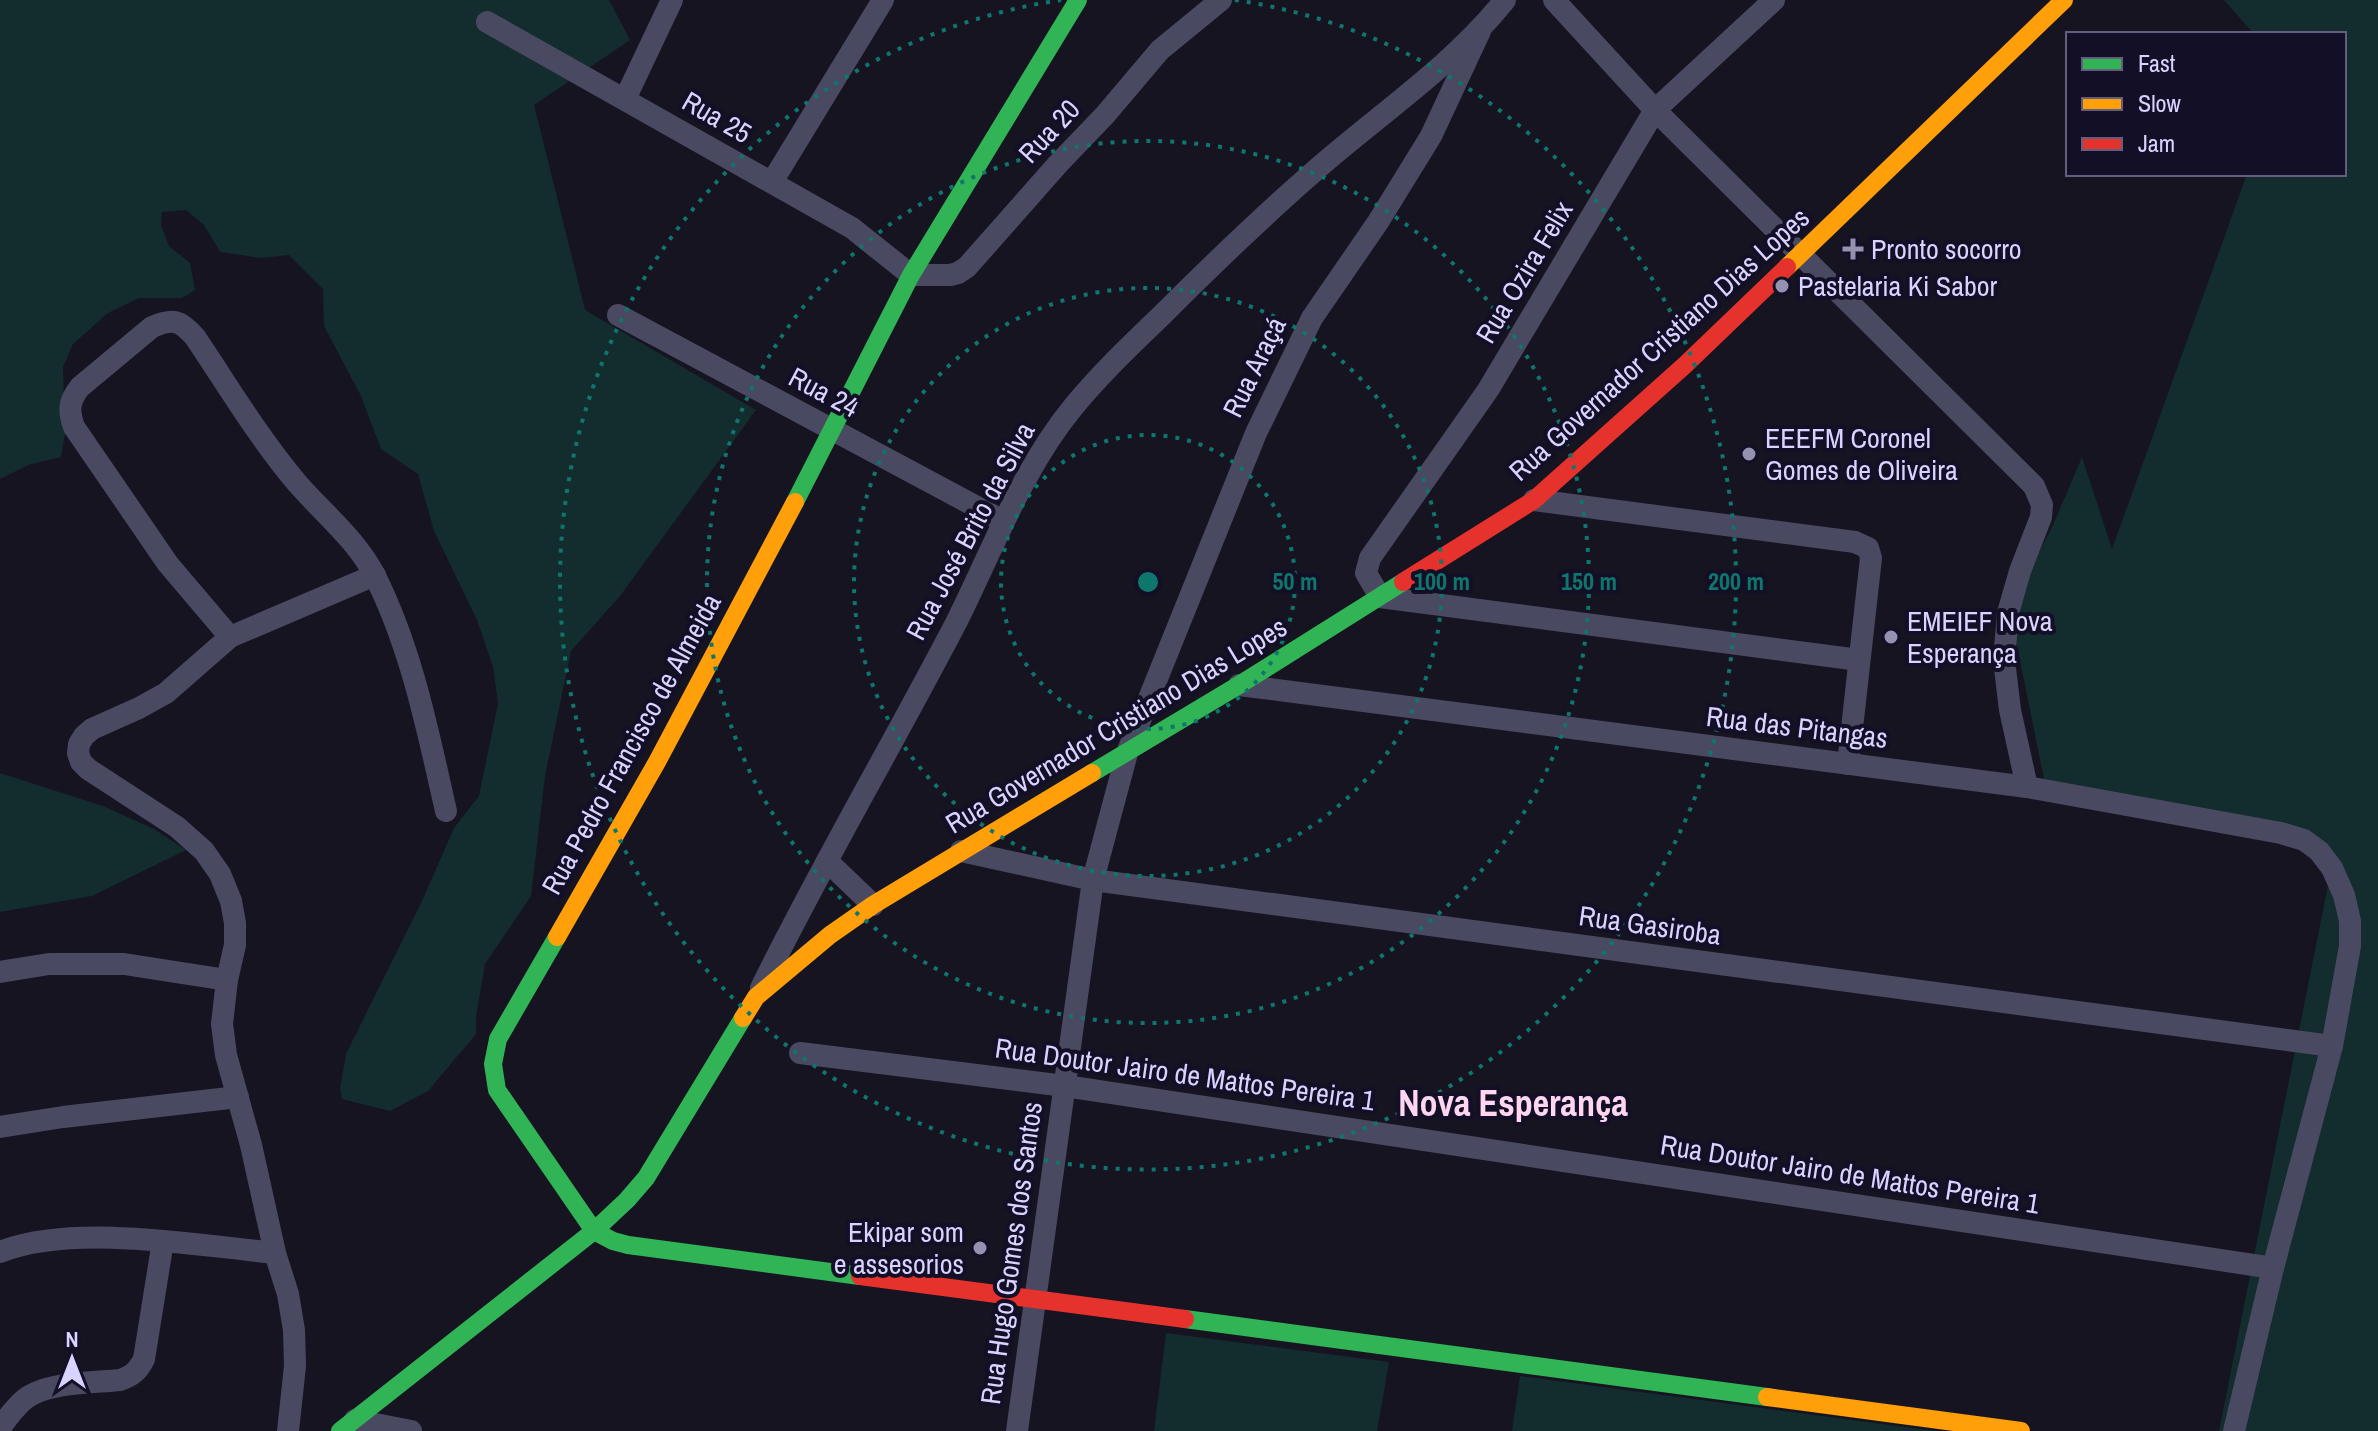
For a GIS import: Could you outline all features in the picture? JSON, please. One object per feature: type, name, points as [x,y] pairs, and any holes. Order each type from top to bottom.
[{"type":"street","points":[[625,99],[672,0]]},
{"type":"street","points":[[772,182],[883,0]]},
{"type":"street","name":"Rua Pedro Francisco de Almeida","points":[[594,1231],[497,1090],[491,1059],[498,1039],[657,762],[833,431],[911,275],[1078,0]]},
{"type":"street","name":"Rua 20","points":[[911,275],[950,275],[967,267],[1160,50],[1221,0]]},
{"type":"street","name":"Rua José Brito da Silva","points":[[756,997],[796,917],[952,631],[1003,521],[1048,443],[1073,407],[1218,259],[1320,167],[1480,31],[1505,0]]},
{"type":"street","points":[[1554,0],[1655,110],[2034,486],[2039,495],[2041,517],[2008,613],[2004,660],[2010,710],[2027,787]]},
{"type":"street","name":"Rua Ozira Felix","points":[[1380,597],[1366,573],[1370,558],[1488,390],[1655,110],[1774,0]]},
{"type":"street","name":"Rua Governador Cristiano Dias Lopes","points":[[348,1426],[594,1231],[627,1200],[646,1178],[756,997],[830,935],[873,905],[1239,685],[1534,500],[1685,365],[2064,0]]},
{"type":"street","name":"Rua 25","points":[[487,22],[852,228],[911,275]]},
{"type":"street","name":"Rua Araçá","points":[[1127,753],[1263,418],[1312,318],[1378,222],[1431,136],[1480,31]]},
{"type":"street","name":"Rua 24","points":[[618,315],[1003,521]]},
{"type":"street","points":[[230,637],[168,564],[74,427],[69,412],[71,398],[80,387],[152,327],[164,322],[176,321],[185,325],[265,441],[375,575],[409,663],[446,811]]},
{"type":"street","points":[[1534,500],[1855,542],[1868,548],[1871,558],[1848,764]]},
{"type":"street","points":[[288,1431],[295,1366],[294,1330],[288,1294],[226,1055],[222,1024],[235,945],[231,901],[220,874],[204,851],[177,827],[88,769],[78,753],[79,744],[92,729],[166,693],[230,637],[375,575]]},
{"type":"street","points":[[1380,597],[1859,660]]},
{"type":"street","name":"Rua das Pitangas","points":[[1239,685],[2027,787],[2281,833],[2304,840],[2319,851],[2332,868],[2344,895],[2350,921],[2350,946],[2332,1046]]},
{"type":"street","name":"Rua Hugo Gomes dos Santos","points":[[1017,1431],[1093,880],[1127,753]]},
{"type":"street","name":"Rua Gasiroba","points":[[961,851],[1093,880],[2332,1046]]},
{"type":"street","points":[[827,861],[873,905]]},
{"type":"street","points":[[0,972],[49,964],[124,964],[227,980]]},
{"type":"street","points":[[2234,1431],[2273,1268],[2332,1046]]},
{"type":"street","name":"Rua Doutor Jairo de Mattos Pereira 1","points":[[800,1053],[1065,1086],[2273,1268]]},
{"type":"street","points":[[0,1127],[238,1097]]},
{"type":"street","points":[[594,1231],[613,1241],[644,1248],[2021,1431]]},
{"type":"street","points":[[0,1252],[54,1239],[99,1238],[163,1241],[275,1253]]},
{"type":"street","points":[[0,1428],[27,1397],[43,1389],[120,1380],[138,1370],[144,1359],[163,1241]]},
{"type":"street","points":[[348,1426],[411,1431]]},
{"type":"green space","points":[[0,0],[609,0],[630,40],[534,105],[585,310],[756,410],[620,596],[571,651],[545,776],[531,896],[485,964],[476,1034],[428,1091],[390,1111],[342,1099],[340,1089],[346,1054],[422,901],[454,828],[479,796],[498,703],[493,667],[477,620],[434,531],[418,474],[381,449],[361,396],[324,326],[323,289],[289,255],[261,258],[220,252],[204,225],[186,210],[162,212],[161,225],[169,246],[190,263],[195,290],[182,298],[139,298],[108,313],[73,344],[63,367],[65,434],[61,457],[28,465],[0,479]]},
{"type":"green space","points":[[2224,0],[2378,0],[2378,1431],[2219,1431],[2328,885],[2314,853],[2297,840],[2048,799],[2012,621],[2027,575],[2053,525],[2082,457],[2112,549],[2246,176],[2346,176],[2346,32],[2252,32]]},
{"type":"green space","points":[[0,773],[103,806],[154,829],[186,850],[92,896],[0,912]]},
{"type":"green space","points":[[1166,1333],[1389,1362],[1377,1431],[1154,1431]]},
{"type":"green space","points":[[1520,1376],[1935,1431],[1512,1431]]},
{"type":"traffic: fast","points":[[795,502],[911,275],[1078,0]]},
{"type":"traffic: fast","points":[[1092,773],[1403,582]]},
{"type":"traffic: fast","points":[[557,937],[498,1039],[493,1064],[497,1090],[594,1231],[628,1245],[860,1276]]},
{"type":"traffic: fast","points":[[340,1431],[594,1231],[627,1200],[646,1178],[743,1018]]},
{"type":"traffic: fast","points":[[1185,1319],[1767,1397]]},
{"type":"traffic: slow","points":[[1787,267],[2064,0]]},
{"type":"traffic: slow","points":[[557,937],[657,762],[795,502]]},
{"type":"traffic: slow","points":[[743,1018],[756,997],[830,935],[873,905],[1092,773]]},
{"type":"traffic: slow","points":[[1767,1397],[2021,1431]]},
{"type":"traffic: jam","points":[[1403,582],[1534,500],[1685,365],[1787,267]]},
{"type":"traffic: jam","points":[[860,1276],[1185,1319]]},
{"type":"place","name":"Pronto socorro","points":[[1853,249]]},
{"type":"place","name":"Pastelaria Ki Sabor","points":[[1782,286]]},
{"type":"place","name":"EEEFM Coronel Gomes de Oliveira","points":[[1749,454]]},
{"type":"place","name":"EMEIEF Nova Esperança","points":[[1891,637]]},
{"type":"place","name":"Ekipar som e assesorios","points":[[980,1248]]},
{"type":"district","name":"Nova Esperança","points":[[1513,1103]]}]
